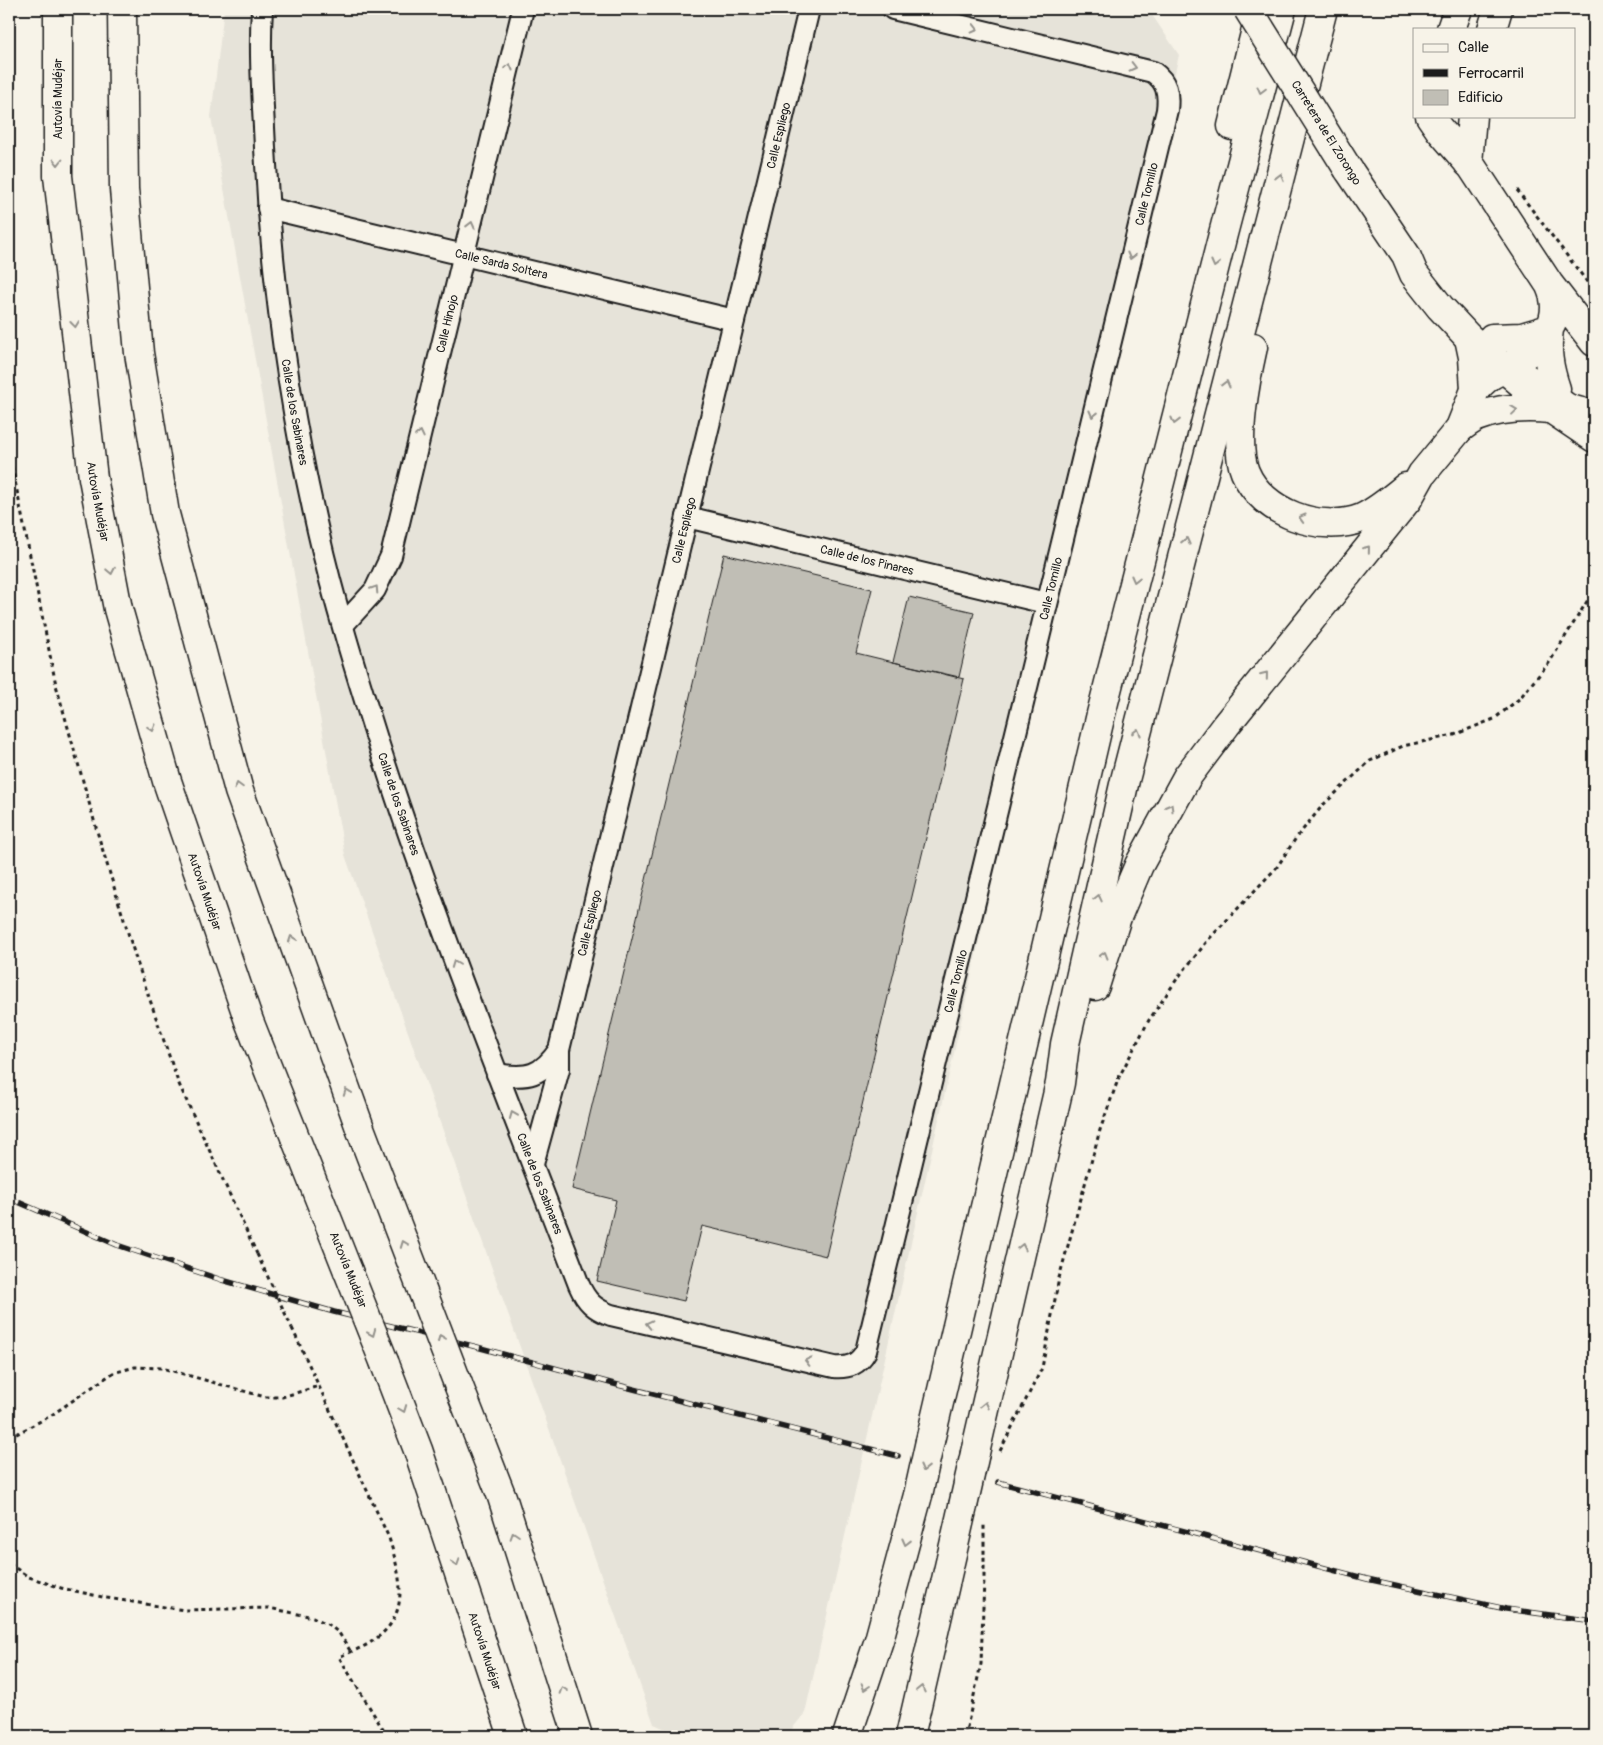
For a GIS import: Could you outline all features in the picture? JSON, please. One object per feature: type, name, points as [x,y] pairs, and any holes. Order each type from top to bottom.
[{"type":"main road","name":"Autovía Mudéjar","points":[[58,9],[58,176],[93,478],[118,609],[167,781],[249,1021],[418,1450],[513,1736]]},
{"type":"main road","points":[[122,9],[124,189],[139,353],[165,514],[239,790],[360,1128],[502,1497],[578,1736]]},
{"type":"main road","name":"Carretera de El Zorongo","points":[[1248,9],[1348,169],[1406,256],[1414,274],[1430,294],[1554,399],[1593,423]]},
{"type":"main road","points":[[1223,234],[1216,191],[1261,9]]},
{"type":"main road","points":[[847,1736],[879,1640],[918,1495],[1099,724],[1282,9]]},
{"type":"main road","points":[[910,1736],[973,1514],[987,1453],[1060,1083],[1065,1044],[1125,780],[1323,9]]},
{"type":"main road","points":[[1451,28],[1458,9]]},
{"type":"main road","points":[[1492,28],[1498,9]]},
{"type":"main road","points":[[1432,118],[1468,163],[1549,284],[1594,342]]},
{"type":"main road","points":[[1468,163],[1472,118]]},
{"type":"main road","points":[[1267,225],[1271,271],[1250,364],[1241,418],[1240,447],[1244,471],[1254,488],[1269,503],[1284,512],[1297,517],[1330,523],[1346,522],[1363,517],[1399,493],[1422,474],[1500,388],[1513,365]]},
{"type":"main road","points":[[1475,390],[1485,379],[1513,365],[1528,353],[1549,329],[1556,314],[1556,306],[1554,294],[1549,284]]},
{"type":"main road","points":[[1469,422],[1475,390],[1474,357],[1481,338],[1522,337],[1549,329]]},
{"type":"main road","points":[[1469,422],[1554,399],[1547,345],[1549,329]]},
{"type":"main road","points":[[1513,365],[1525,377],[1568,408],[1593,423]]},
{"type":"main road","points":[[1060,1083],[1078,1044],[1107,945],[1121,908],[1139,865],[1187,777],[1226,725],[1408,499],[1422,474]]},
{"type":"street","name":"Calle de los Sabinares","points":[[262,9],[260,42],[268,208],[276,294],[287,371],[316,523],[342,626],[409,835],[497,1074],[579,1285],[588,1302],[594,1308],[611,1315],[834,1367],[843,1368],[855,1365]]},
{"type":"street","name":"Calle Hinojo","points":[[342,626],[374,590],[391,556],[523,9]]},
{"type":"street","name":"Calle Espliego","points":[[532,1164],[558,1069],[559,1050],[810,9]]},
{"type":"street","name":"Calle Tomillo","points":[[855,1365],[866,1352],[1167,110],[1168,97],[1167,88],[1163,81],[1153,72],[893,9]]},
{"type":"street","name":"Calle Sarda Soltera","points":[[268,208],[734,320]]},
{"type":"street","name":"Calle de los Pinares","points":[[687,517],[1046,603]]},
{"type":"street","name":"Calle Espliego","points":[[497,1074],[516,1077],[534,1074],[548,1064],[559,1050]]},
{"type":"path","points":[[1514,187],[1594,291]]},
{"type":"path","points":[[9,451],[56,685],[133,950],[178,1082],[389,1538],[399,1573],[401,1592],[398,1609],[393,1621],[383,1633],[370,1643],[339,1657],[387,1736]]},
{"type":"path","points":[[987,1453],[1042,1368],[1059,1278],[1100,1130],[1119,1077],[1150,1020],[1177,979],[1209,939],[1277,867],[1296,838],[1323,805],[1370,761],[1403,746],[1454,735],[1494,719],[1519,699],[1549,663],[1569,634],[1594,590]]},
{"type":"path","points":[[9,1438],[50,1416],[113,1373],[135,1367],[162,1368],[265,1397],[282,1397],[319,1386]]},
{"type":"path","points":[[965,1736],[981,1664],[984,1579],[973,1514]]},
{"type":"path","points":[[9,1564],[29,1577],[61,1588],[107,1598],[184,1610],[269,1608],[314,1617],[339,1633],[350,1652]]},
{"type":"path","points":[[9,1730],[43,1736]]},
{"type":"shaded area","points":[[224,9],[1148,9],[1179,55],[805,1713],[786,1736],[682,1736],[654,1724],[345,855],[211,117]]},
{"type":"building","points":[[724,554],[872,589],[856,653],[964,679],[826,1256],[702,1226],[684,1301],[597,1281],[616,1200],[572,1189]]},
{"type":"building","points":[[909,597],[974,612],[959,677],[893,662]]},
{"type":"railway","points":[[9,1198],[117,1245],[222,1280],[334,1312],[898,1456]]},
{"type":"railway","points":[[998,1482],[1367,1579],[1506,1609],[1594,1621]]}]
